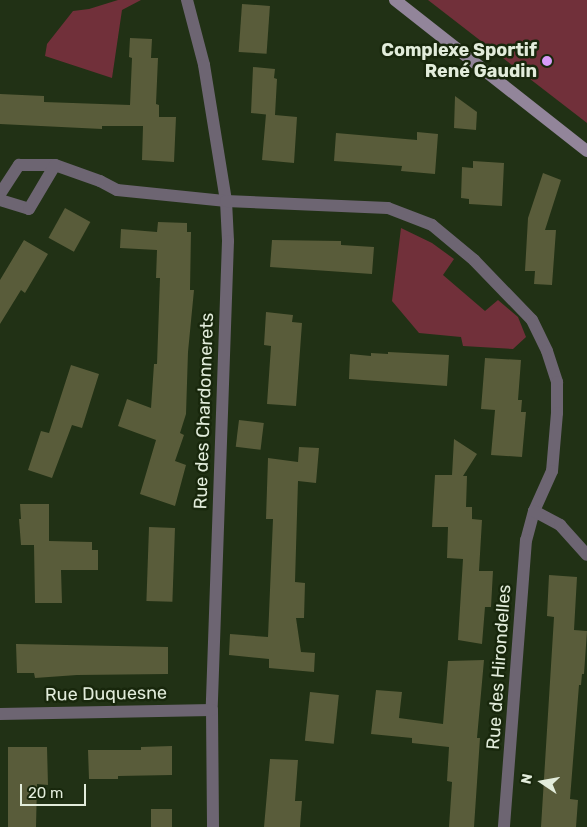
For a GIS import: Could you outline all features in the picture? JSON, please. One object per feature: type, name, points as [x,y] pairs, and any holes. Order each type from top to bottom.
[{"type":"main road","points":[[395,0],[587,151]]},
{"type":"street","name":"Rue des Chardonnerets","points":[[187,0],[204,65],[226,201],[228,241],[212,710],[213,827]]},
{"type":"street","name":"Rue des Hirondelles","points":[[0,194],[19,165],[55,165],[100,181],[117,190],[226,201],[388,208],[432,225],[493,279],[532,320],[547,351],[556,382],[557,413],[552,471],[534,511],[526,540],[504,827]]},
{"type":"street","points":[[0,200],[29,210],[55,165]]},
{"type":"street","points":[[534,511],[560,526],[587,555]]},
{"type":"street","name":"Rue Duquesne","points":[[0,714],[212,710]]},
{"type":"shaded area","points":[[118,0],[141,0],[122,10],[112,78],[45,56],[47,44],[73,11],[89,9]]},
{"type":"shaded area","name":"Complexe Sportif René Gaudin","points":[[428,0],[587,0],[587,123]]},
{"type":"shaded area","points":[[401,228],[432,243],[454,259],[443,275],[485,311],[498,300],[518,317],[526,337],[513,349],[463,346],[461,337],[419,333],[392,301]]},
{"type":"building","points":[[242,4],[270,6],[267,54],[239,52]]},
{"type":"building","points":[[130,38],[152,39],[151,58],[158,58],[156,104],[159,105],[159,117],[176,117],[174,162],[142,160],[143,126],[102,126],[102,129],[0,124],[0,94],[44,96],[44,102],[130,105],[132,58],[129,57]]},
{"type":"building","points":[[253,67],[275,69],[274,78],[277,79],[275,115],[297,117],[294,163],[262,160],[266,114],[251,113]]},
{"type":"building","points":[[455,96],[477,112],[476,130],[454,128]]},
{"type":"building","points":[[417,132],[438,134],[435,174],[401,171],[402,166],[334,161],[336,133],[417,140]]},
{"type":"building","points":[[473,161],[504,163],[502,206],[469,204],[469,199],[461,198],[462,167],[473,168]]},
{"type":"building","points":[[543,173],[561,180],[545,230],[556,230],[552,285],[534,284],[535,271],[525,271],[528,218]]},
{"type":"building","points":[[65,208],[90,222],[74,252],[49,238]]},
{"type":"building","points":[[158,222],[187,223],[187,232],[191,232],[190,290],[194,290],[188,352],[186,414],[180,433],[184,435],[175,461],[186,465],[175,506],[140,494],[156,440],[118,426],[127,399],[151,408],[154,364],[157,364],[160,278],[156,278],[157,250],[120,248],[121,229],[157,232]]},
{"type":"building","points":[[24,240],[48,254],[25,293],[21,290],[0,324],[0,280]]},
{"type":"building","points":[[272,240],[341,241],[341,245],[374,247],[372,274],[270,267]]},
{"type":"building","points":[[266,312],[293,315],[292,322],[302,323],[296,406],[267,404],[271,346],[264,345]]},
{"type":"building","points":[[388,352],[449,355],[447,386],[349,379],[350,354],[371,356],[371,353],[388,354]]},
{"type":"building","points":[[485,358],[521,360],[518,400],[522,400],[521,412],[526,412],[522,457],[491,455],[495,410],[481,409]]},
{"type":"building","points":[[71,365],[99,374],[82,428],[72,425],[52,478],[28,470],[41,431],[49,433]]},
{"type":"building","points":[[239,420],[264,423],[261,450],[236,447]]},
{"type":"building","points":[[454,439],[477,454],[463,476],[467,476],[466,507],[472,507],[472,519],[482,520],[479,571],[493,571],[491,607],[485,607],[482,644],[458,640],[463,559],[447,558],[448,527],[432,527],[435,475],[452,475]]},
{"type":"building","points":[[299,447],[319,448],[316,483],[298,481],[295,582],[305,583],[304,618],[296,618],[301,652],[315,653],[314,672],[269,668],[269,659],[229,655],[230,634],[268,637],[273,519],[266,519],[268,458],[298,462]]},
{"type":"building","points":[[20,504],[49,504],[49,541],[92,542],[92,550],[98,550],[98,570],[61,570],[62,603],[35,603],[34,545],[21,545]]},
{"type":"building","points":[[149,527],[175,528],[172,602],[146,601]]},
{"type":"building","points":[[549,575],[577,577],[574,630],[587,631],[584,674],[582,674],[581,685],[579,685],[570,799],[578,800],[576,827],[541,827],[554,617],[547,616]]},
{"type":"building","points":[[16,644],[168,647],[168,674],[77,675],[35,678],[34,673],[17,673]]},
{"type":"building","points":[[484,660],[477,738],[480,738],[474,827],[449,827],[452,782],[447,781],[449,747],[412,743],[412,738],[371,734],[376,690],[402,692],[399,718],[443,724],[448,661]]},
{"type":"building","points":[[310,692],[339,695],[334,744],[305,741]]},
{"type":"building","points":[[172,746],[172,775],[118,776],[118,779],[89,779],[88,750],[141,750],[141,747]]},
{"type":"building","points":[[8,747],[47,747],[48,785],[37,784],[36,827],[8,827]]},
{"type":"building","points":[[270,759],[298,760],[295,801],[302,801],[300,827],[264,827]]},
{"type":"building","points":[[151,809],[172,809],[172,827],[151,827]]},
{"type":"place","name":"Complexe Sportif René Gaudin","points":[[547,61]]}]
